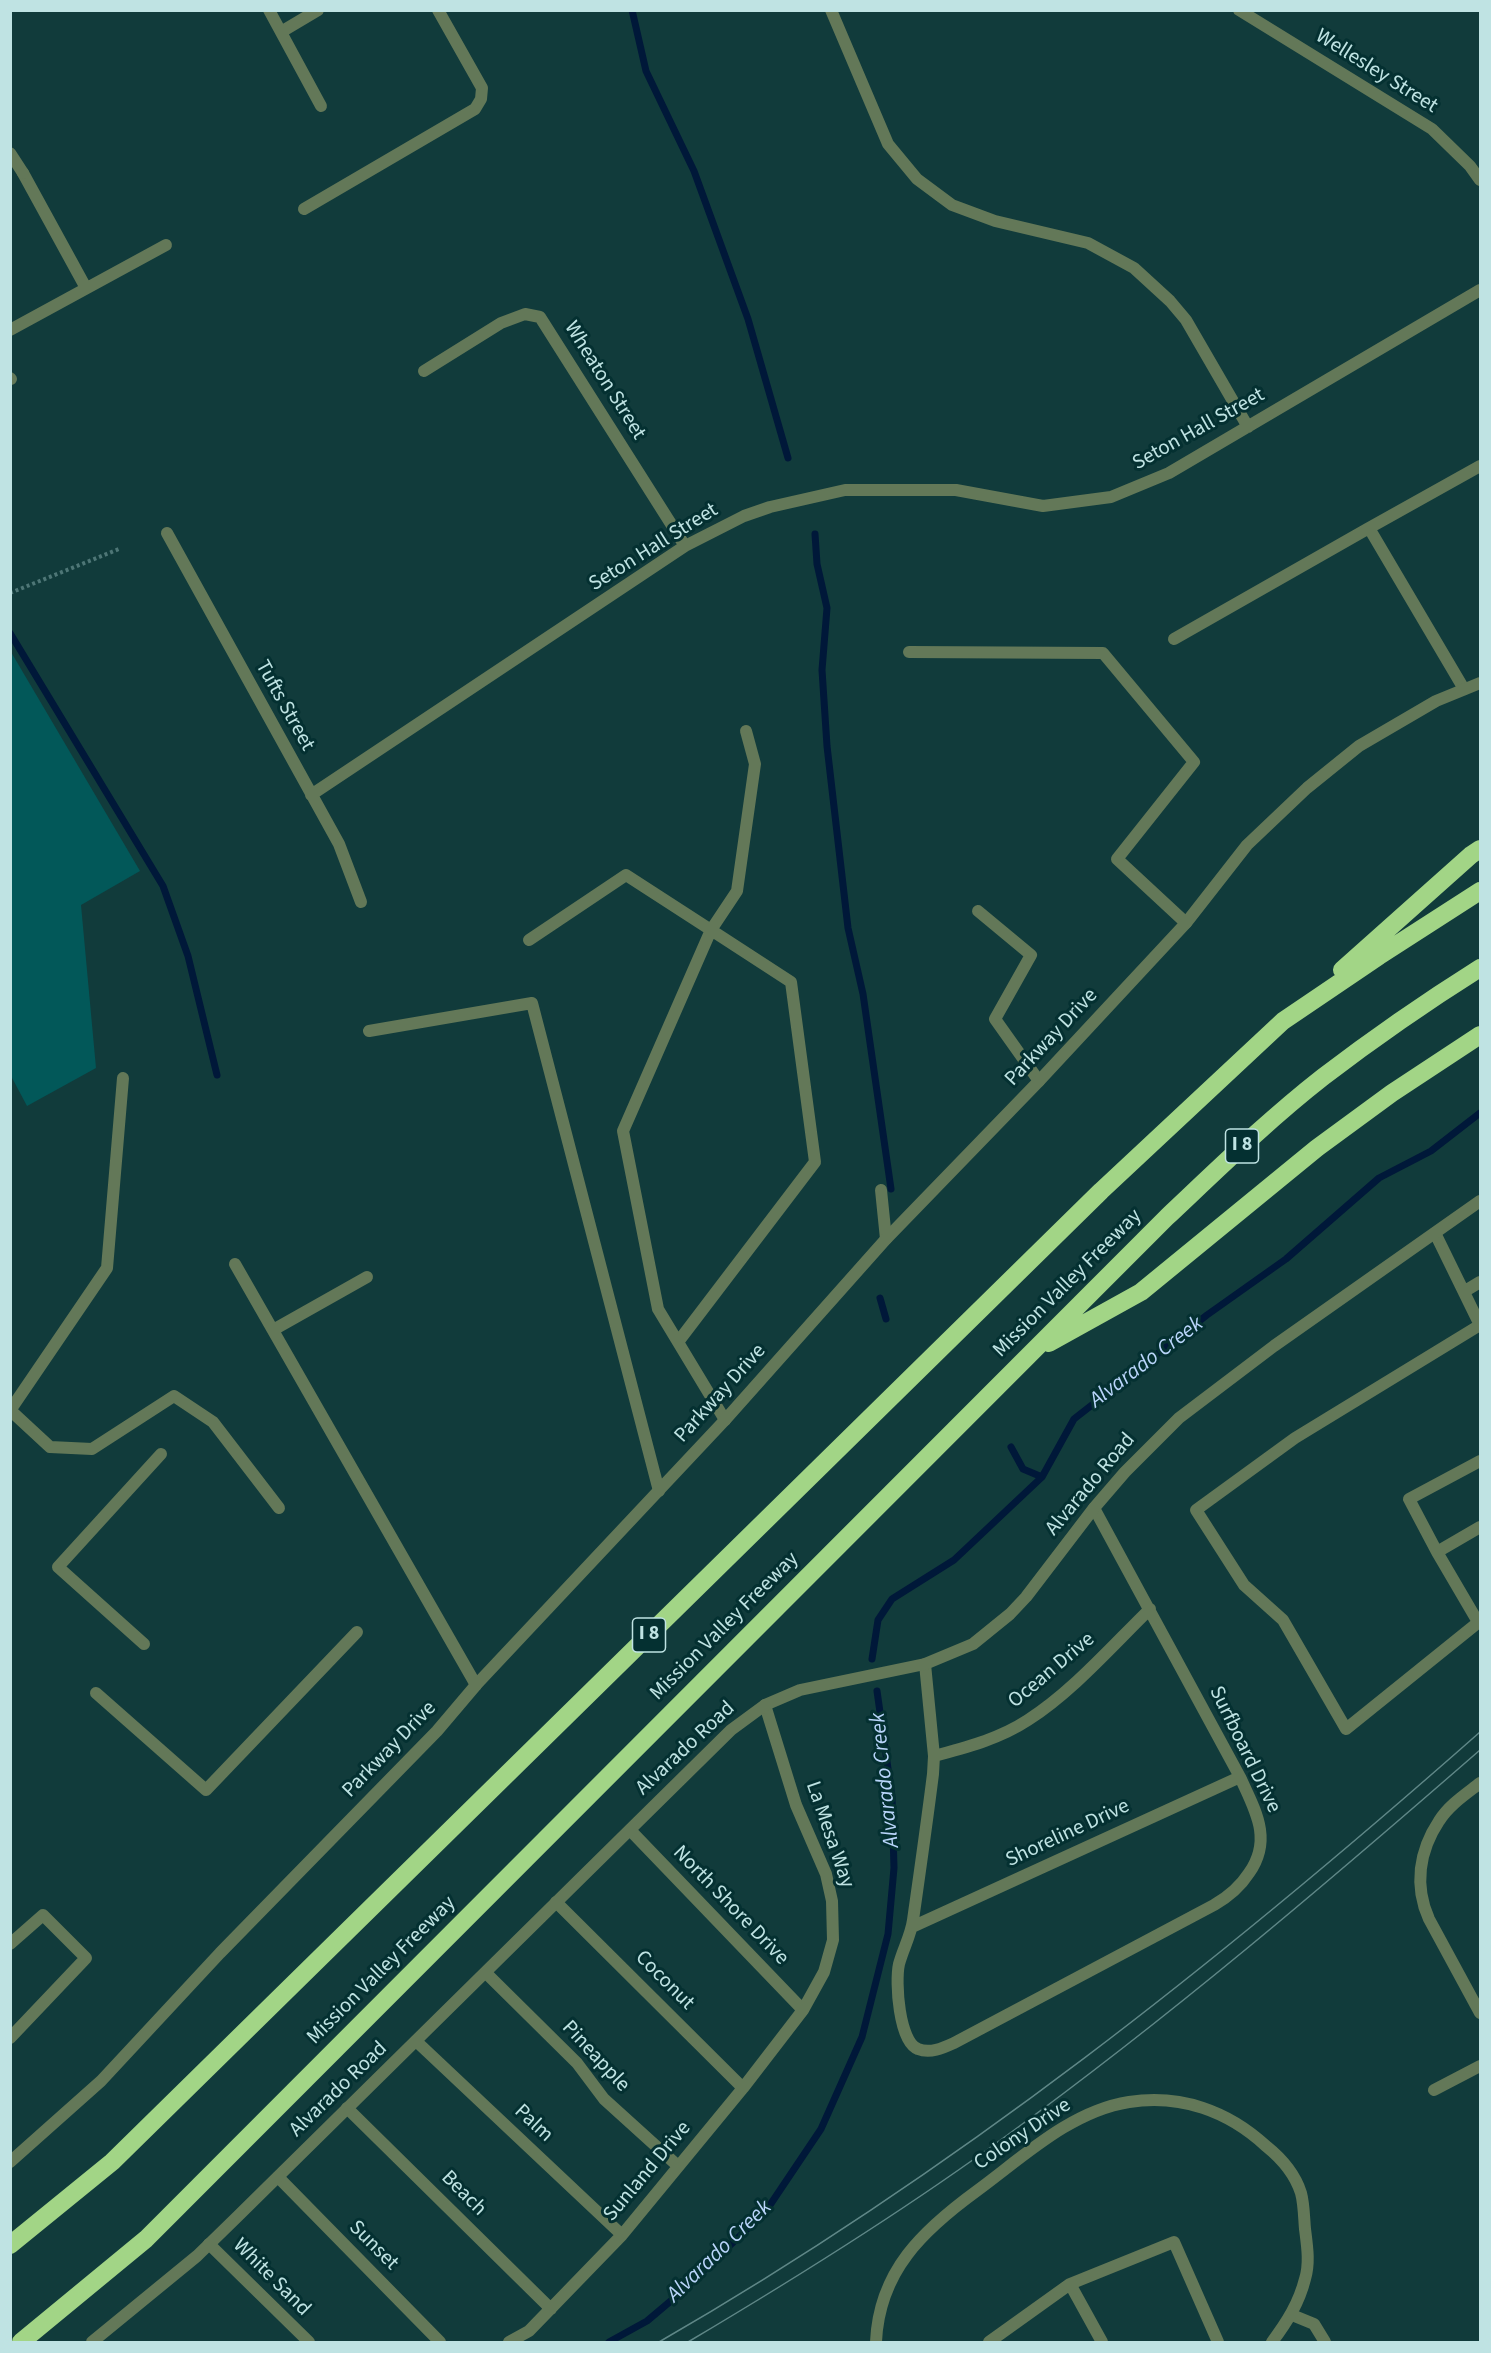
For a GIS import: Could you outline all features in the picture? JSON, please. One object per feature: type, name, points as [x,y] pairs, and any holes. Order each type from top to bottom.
[{"type":"highway","points":[[1283,1022],[1480,849]]},
{"type":"highway","name":"Mission Valley Freeway","points":[[10,2245],[112,2162],[1101,1191],[1283,1022],[1379,956],[1480,891]]},
{"type":"highway","name":"Mission Valley Freeway","points":[[21,2343],[146,2239],[1167,1217],[1251,1138],[1322,1078],[1415,1009],[1480,968]]},
{"type":"highway","points":[[1029,1354],[1140,1292],[1317,1148],[1392,1093],[1480,1035]]},
{"type":"street","points":[[269,10],[321,106]]},
{"type":"street","points":[[281,32],[318,10]]},
{"type":"street","points":[[304,209],[475,109],[481,99],[482,88],[438,10]]},
{"type":"street","points":[[831,10],[888,144],[917,179],[952,205],[994,221],[1088,243],[1134,268],[1164,295],[1186,320],[1248,428]]},
{"type":"street","name":"Wellesley Street","points":[[1239,10],[1432,129],[1470,166],[1480,180]]},
{"type":"street","points":[[10,153],[86,288]]},
{"type":"street","points":[[10,330],[166,245]]},
{"type":"street","name":"Seton Hall Street","points":[[311,795],[686,546],[744,516],[770,507],[845,490],[956,490],[1043,506],[1112,497],[1169,473],[1480,290]]},
{"type":"street","name":"Wheaton Street","points":[[424,371],[501,323],[525,314],[540,317],[686,546]]},
{"type":"street","points":[[1174,639],[1480,466]]},
{"type":"street","points":[[1369,528],[1464,690]]},
{"type":"street","name":"Tufts Street","points":[[167,533],[339,844],[361,902]]},
{"type":"street","points":[[909,652],[1103,653],[1194,762],[1117,859],[1186,923]]},
{"type":"street","name":"Parkway Drive","points":[[10,2162],[101,2081],[220,1953],[437,1731],[476,1685],[725,1420],[886,1239],[1040,1081],[1186,923],[1247,845],[1306,788],[1359,746],[1436,701],[1480,682]]},
{"type":"street","points":[[725,1420],[658,1309],[623,1131],[711,930],[737,891],[755,764],[746,731]]},
{"type":"street","points":[[529,940],[626,875],[791,982],[814,1162],[678,1342]]},
{"type":"street","points":[[978,911],[1031,955],[995,1019],[1040,1081]]},
{"type":"street","points":[[369,1031],[532,1003],[659,1491]]},
{"type":"street","points":[[123,1078],[107,1268],[11,1410],[50,1447],[92,1449],[174,1396],[213,1422],[279,1508]]},
{"type":"street","points":[[881,1190],[886,1239]]},
{"type":"street","name":"Alvarado Road","points":[[92,2343],[209,2244],[731,1730],[765,1706],[800,1690],[925,1664],[973,1644],[1010,1614],[1026,1597],[1094,1508],[1153,1442],[1208,1394],[1480,1201]]},
{"type":"street","points":[[1435,1233],[1480,1325],[1295,1438],[1196,1510],[1244,1585],[1283,1620],[1346,1729],[1479,1622],[1437,1552],[1409,1499],[1480,1461]]},
{"type":"street","points":[[235,1264],[476,1685]]},
{"type":"street","points":[[273,1330],[367,1277]]},
{"type":"street","points":[[1465,1291],[1480,1282]]},
{"type":"street","points":[[144,1644],[58,1567],[161,1454]]},
{"type":"street","name":"Surfboard Drive","points":[[912,1927],[900,1963],[896,1992],[898,2006],[910,2042],[915,2048],[924,2051],[938,2050],[1227,1898],[1254,1866],[1262,1844],[1256,1812],[1240,1777],[1094,1508]]},
{"type":"street","points":[[1437,1552],[1480,1527]]},
{"type":"street","name":"Ocean Drive","points":[[934,1756],[984,1742],[1027,1721],[1066,1690],[1150,1609]]},
{"type":"street","points":[[96,1693],[206,1790],[357,1632]]},
{"type":"street","points":[[912,1927],[934,1756],[925,1664]]},
{"type":"street","name":"La Mesa Way","points":[[765,1706],[796,1804],[826,1874],[832,1901],[833,1940],[830,1958],[802,2010]]},
{"type":"street","name":"Shoreline Drive","points":[[912,1927],[1240,1777]]},
{"type":"street","points":[[1480,1783],[1459,1800],[1439,1821],[1421,1866],[1420,1884],[1422,1905],[1480,2013]]},
{"type":"street","name":"North Shore Drive","points":[[630,1830],[802,2010]]},
{"type":"street","name":"Coconut","points":[[556,1902],[743,2088]]},
{"type":"street","points":[[10,1944],[43,1915],[86,1958],[10,2038]]},
{"type":"street","name":"Pineapple","points":[[486,1973],[577,2063],[604,2098],[678,2166]]},
{"type":"street","name":"Sunland Drive","points":[[509,2343],[529,2331],[622,2235],[743,2088],[802,2010]]},
{"type":"street","name":"Palm","points":[[416,2041],[622,2235]]},
{"type":"street","points":[[1434,2090],[1480,2066]]},
{"type":"street","name":"Colony Drive","points":[[876,2343],[880,2311],[897,2268],[918,2240],[944,2215],[1068,2125],[1107,2107],[1148,2100],[1191,2104],[1230,2118],[1248,2129],[1283,2161],[1301,2193],[1307,2251],[1306,2277],[1292,2315],[1272,2343]]},
{"type":"street","name":"Beach","points":[[347,2108],[551,2309]]},
{"type":"street","name":"Sunset","points":[[278,2177],[440,2343]]},
{"type":"street","points":[[989,2343],[1070,2284],[1174,2242],[1218,2343]]},
{"type":"street","name":"White Sand","points":[[209,2244],[305,2341]]},
{"type":"street","points":[[1070,2284],[1101,2343]]},
{"type":"street","points":[[1292,2315],[1314,2324],[1325,2343]]},
{"type":"path","points":[[10,593],[119,549]]},
{"type":"shaded area","points":[[11,652],[140,871],[81,905],[96,1068],[27,1106],[10,1074]]},
{"type":"waterway","points":[[632,10],[646,71],[694,171],[748,319],[788,458]]},
{"type":"waterway","points":[[815,534],[817,564],[827,608],[822,670],[827,746],[848,928],[863,994],[891,1189]]},
{"type":"waterway","points":[[10,633],[163,886],[188,956],[217,1075]]},
{"type":"waterway","name":"Alvarado Creek","points":[[872,1659],[878,1620],[892,1599],[954,1560],[1042,1477],[1074,1419],[1207,1315],[1286,1259],[1379,1178],[1431,1151],[1480,1113]]},
{"type":"waterway","points":[[880,1298],[886,1319]]},
{"type":"waterway","points":[[1011,1447],[1023,1469],[1042,1477]]},
{"type":"waterway","name":"Alvarado Creek","points":[[609,2342],[647,2321],[679,2294],[766,2211],[821,2129],[862,2037],[888,1934],[894,1868],[892,1797],[877,1691]]},
{"type":"tram line","points":[[659,2342],[769,2276],[877,2206],[1085,2058],[1285,1899],[1480,1732]]},
{"type":"tram line","points":[[688,2342],[889,2217],[967,2164],[1067,2090],[1247,1948],[1480,1750]]}]
